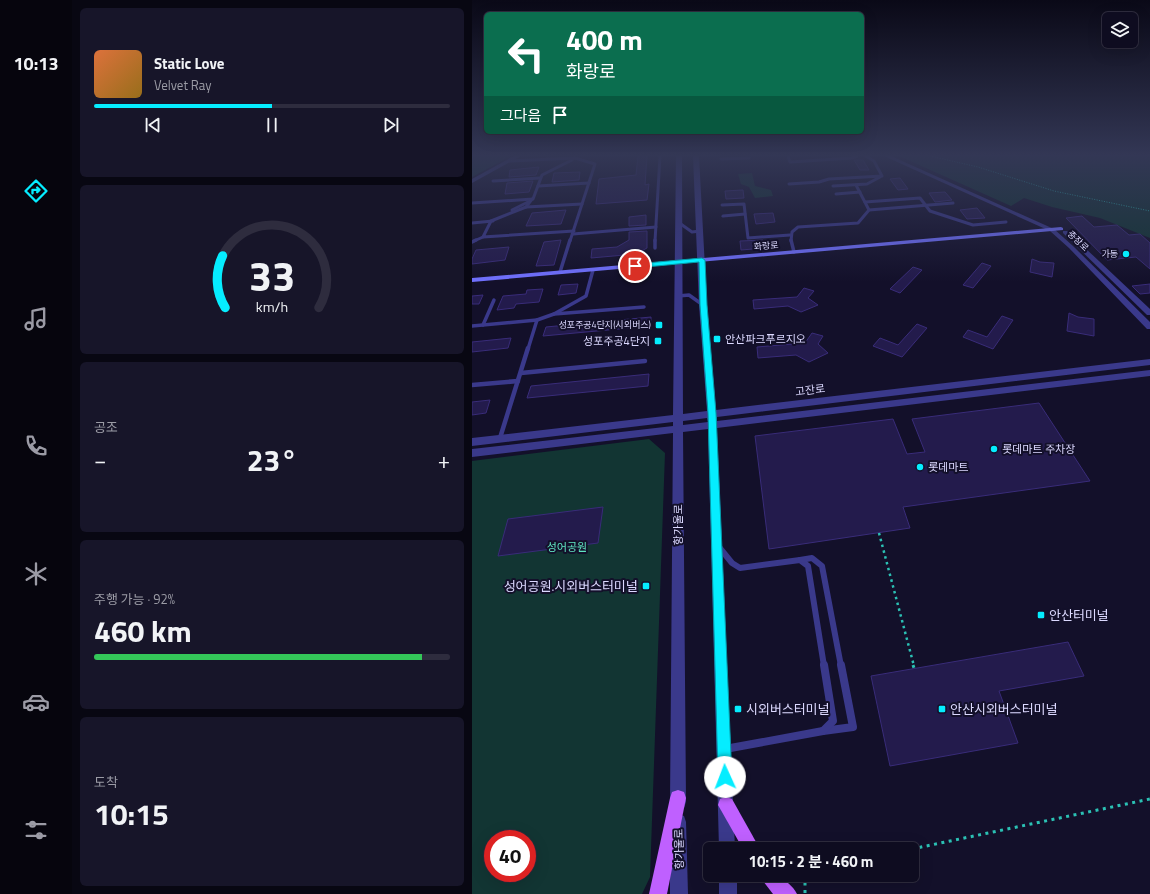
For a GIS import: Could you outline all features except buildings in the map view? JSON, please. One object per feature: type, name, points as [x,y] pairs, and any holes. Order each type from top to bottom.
[{"type":"main road","name":"화랑로","points":[[472,280],[1061,229]]},
{"type":"main road","points":[[658,894],[678,798]]},
{"type":"main road","points":[[726,805],[748,842]]},
{"type":"main road","points":[[774,882],[788,894]]},
{"type":"street","name":"항가울로","points":[[678,198],[679,894]]},
{"type":"street","points":[[698,198],[703,305],[712,413],[727,842]]},
{"type":"street","name":"충장로","points":[[980,198],[1052,230],[1067,242],[1150,327]]},
{"type":"street","name":"충장로","points":[[989,198],[1061,229],[1082,247],[1150,313]]},
{"type":"street","name":"고잔로","points":[[472,452],[678,423],[712,413],[1150,362]]},
{"type":"street","name":"고잔로","points":[[472,442],[500,438],[678,423],[712,425],[1150,373]]},
{"type":"street","points":[[728,882],[728,894]]},
{"type":"lane","points":[[560,272],[584,198]]},
{"type":"lane","points":[[655,248],[658,198]]},
{"type":"lane","points":[[863,198],[869,210]]},
{"type":"lane","points":[[865,202],[920,198],[930,211],[973,225],[1006,222]]},
{"type":"lane","points":[[526,207],[532,199]]},
{"type":"lane","points":[[472,203],[532,199]]},
{"type":"lane","points":[[483,237],[492,221],[532,199]]},
{"type":"lane","points":[[794,252],[790,235],[792,231],[798,227],[858,222],[869,210],[953,203]]},
{"type":"lane","points":[[472,223],[492,221],[526,207],[582,204]]},
{"type":"lane","points":[[722,205],[744,204],[748,238],[790,235]]},
{"type":"lane","points":[[722,216],[745,214]]},
{"type":"lane","points":[[678,222],[692,232],[700,231]]},
{"type":"lane","points":[[472,242],[483,237],[656,227]]},
{"type":"lane","points":[[472,326],[537,320],[554,314],[586,296],[593,270]]},
{"type":"lane","points":[[678,296],[689,295],[703,305]]},
{"type":"lane","points":[[483,325],[494,300]]},
{"type":"lane","points":[[554,314],[644,307]]},
{"type":"lane","points":[[500,438],[537,320]]},
{"type":"lane","points":[[520,373],[645,361]]},
{"type":"lane","points":[[472,385],[518,381]]},
{"type":"lane","points":[[716,543],[732,564],[740,568],[812,558],[822,566],[853,727],[724,749]]},
{"type":"lane","points":[[800,560],[808,566],[832,721],[823,732]]},
{"type":"path","points":[[1086,198],[1150,211]]},
{"type":"path","points":[[879,533],[914,668]]},
{"type":"path","points":[[919,848],[1150,799]]},
{"type":"path","points":[[805,882],[805,894]]},
{"type":"green space","points":[[992,198],[1150,198],[1150,238],[1100,218],[1052,207],[1024,198],[1011,206]]},
{"type":"green space","name":"성어공원","points":[[649,439],[665,453],[650,877],[642,894],[472,894],[472,461]]},
{"type":"place","name":"가동","points":[[1126,254]]},
{"type":"place","name":"성포주공4단지(시외버스)","points":[[659,325]]},
{"type":"place","name":"안산파크푸르지오","points":[[717,339]]},
{"type":"place","name":"성포주공4단지","points":[[658,341]]},
{"type":"place","name":"롯데마트 주차장","points":[[994,449]]},
{"type":"place","name":"롯데마트","points":[[920,467]]},
{"type":"place","name":"성어공원.시외버스터미널","points":[[646,586]]},
{"type":"place","name":"안산터미널","points":[[1041,615]]},
{"type":"place","name":"시외버스터미널","points":[[738,709]]},
{"type":"place","name":"안산시외버스터미널","points":[[942,709]]},
{"type":"route","points":[[635,266],[702,260],[703,305],[712,413],[725,777]]}]
